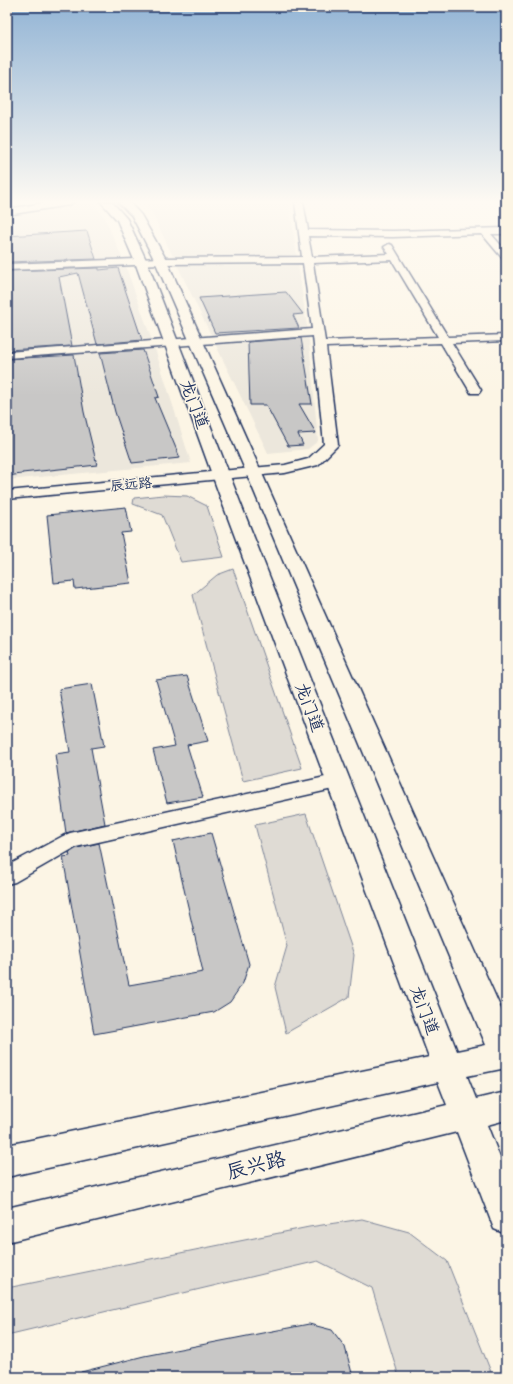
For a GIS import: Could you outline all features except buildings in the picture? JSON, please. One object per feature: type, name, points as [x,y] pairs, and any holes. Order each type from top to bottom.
[{"type":"main road","name":"龙门道","points":[[152,267],[172,343],[231,502],[447,1068],[506,1217]]},
{"type":"main road","name":"龙门道","points":[[154,267],[196,342],[254,472],[506,1055]]},
{"type":"main road","points":[[7,1161],[506,1055]]},
{"type":"main road","name":"辰兴路","points":[[7,1225],[466,1114],[506,1106]]},
{"type":"street","points":[[7,267],[19,267]]},
{"type":"street","points":[[309,267],[320,344],[506,338]]},
{"type":"street","points":[[402,267],[475,390]]},
{"type":"street","points":[[7,355],[318,332]]},
{"type":"street","name":"辰远路","points":[[7,495],[285,469],[313,462],[331,445],[320,344]]},
{"type":"street","points":[[7,876],[70,841],[338,781]]},
{"type":"shaded area","points":[[7,267],[126,267],[156,352],[191,463],[7,480]]},
{"type":"shaded area","points":[[178,267],[298,267],[309,341],[318,441],[308,449],[268,453]]},
{"type":"shaded area","points":[[163,495],[187,496],[207,506],[224,557],[181,562],[162,515],[133,504],[134,498]]},
{"type":"shaded area","points":[[233,569],[302,768],[243,781],[193,595],[217,575]]},
{"type":"shaded area","points":[[306,814],[354,955],[349,997],[286,1033],[275,987],[287,946],[255,825]]},
{"type":"shaded area","points":[[362,1219],[409,1232],[447,1261],[493,1377],[399,1377],[372,1288],[318,1261],[7,1335],[7,1288],[309,1227]]}]
